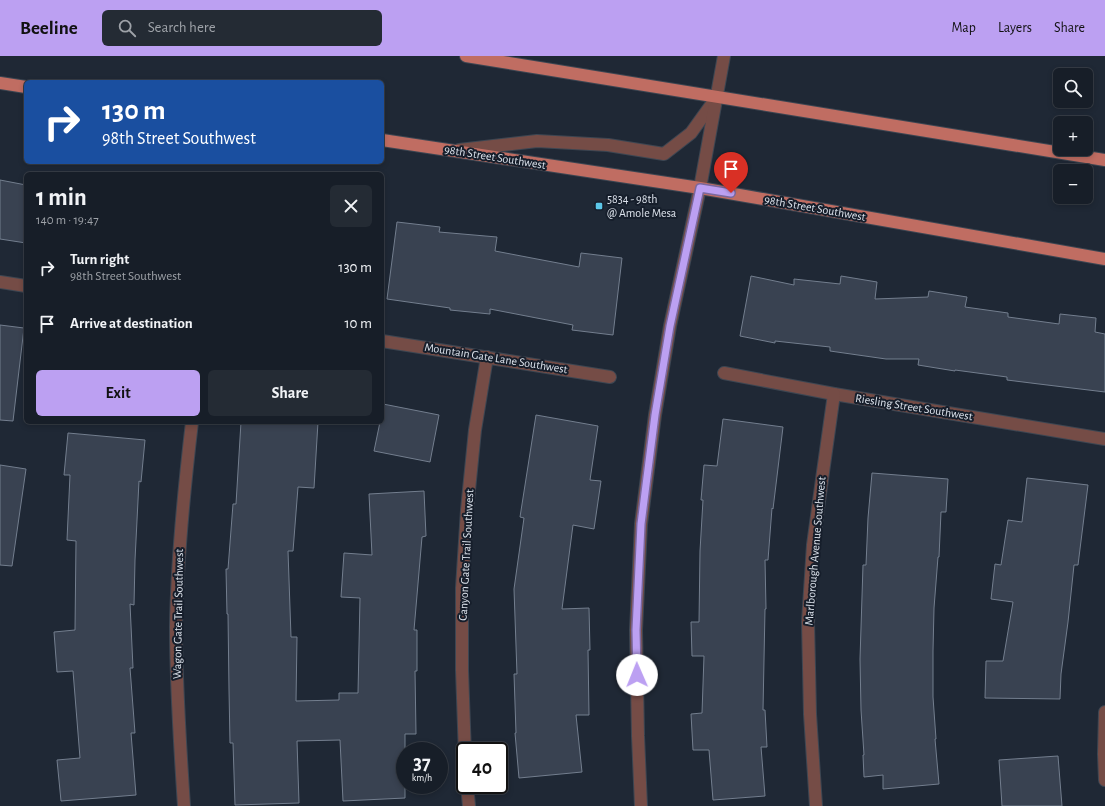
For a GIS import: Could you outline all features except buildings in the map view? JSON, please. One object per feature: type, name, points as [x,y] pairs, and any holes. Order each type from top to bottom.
[{"type":"main road","points":[[466,56],[1105,160]]},
{"type":"main road","points":[[0,83],[24,87]]},
{"type":"main road","name":"98th Street Southwest","points":[[384,140],[700,188],[1105,259]]},
{"type":"street","points":[[641,806],[636,630],[641,524],[655,415],[669,334],[700,188],[724,56]]},
{"type":"street","points":[[454,151],[538,141],[608,145],[664,154],[692,133],[717,96]]},
{"type":"street","points":[[0,282],[24,286]]},
{"type":"street","name":"Mountain Gate Lane Southwest","points":[[384,340],[610,376]]},
{"type":"street","name":"Canyon Gate Trail Southwest","points":[[465,742],[462,670],[462,588],[466,510],[475,430],[487,357]]},
{"type":"street","name":"Riesling Street Southwest","points":[[724,373],[834,394],[1105,439]]},
{"type":"street","name":"Marlborough Avenue Southwest","points":[[816,806],[810,714],[808,622],[813,545],[834,394]]},
{"type":"street","name":"Wagon Gate Trail Southwest","points":[[184,806],[177,704],[176,627],[180,540],[192,424]]},
{"type":"street","points":[[1105,712],[1105,780]]},
{"type":"street","points":[[468,794],[469,806]]},
{"type":"place","name":"5834 - 98th @ Amole Mesa","points":[[599,206]]},
{"type":"route","points":[[637,675],[636,630],[641,524],[655,415],[670,326],[700,188],[731,193]]}]
